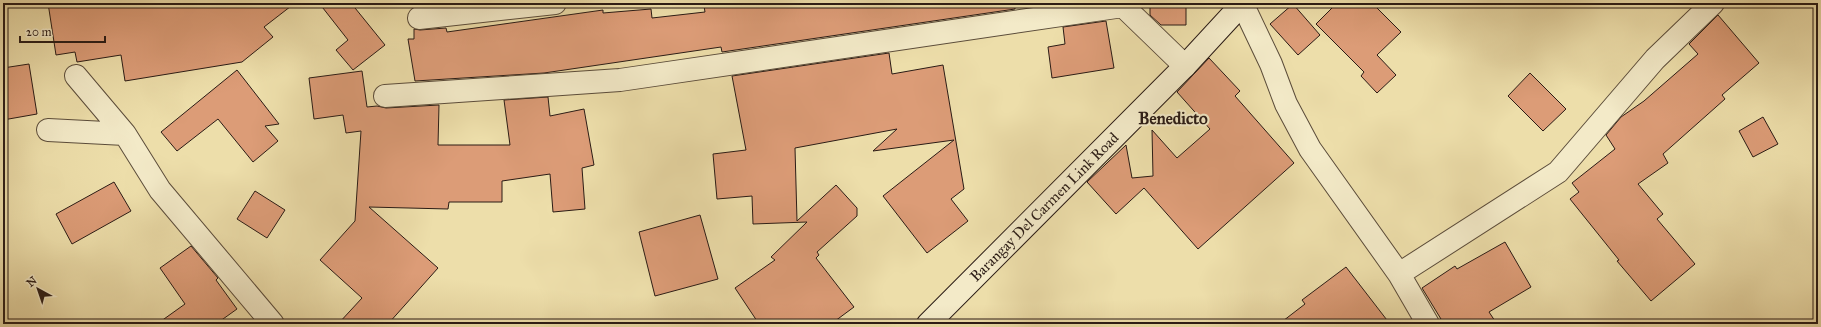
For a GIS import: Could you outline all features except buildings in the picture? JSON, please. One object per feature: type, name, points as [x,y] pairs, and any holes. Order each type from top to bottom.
[{"type":"street","points":[[419,18],[555,3]]},
{"type":"street","points":[[1242,3],[1271,64],[1286,104],[1310,149],[1399,274],[1428,324]]},
{"type":"street","name":"Barangay Del Carmen Link Road","points":[[928,324],[1185,66],[1242,3]]},
{"type":"street","points":[[1399,274],[1558,172],[1656,59],[1713,3]]},
{"type":"street","points":[[385,96],[620,80],[1123,6],[1185,66]]},
{"type":"street","points":[[76,76],[125,134],[160,190],[273,324]]},
{"type":"street","points":[[48,130],[125,134]]},
{"type":"district","name":"Benedicto","points":[[1173,118]]}]
